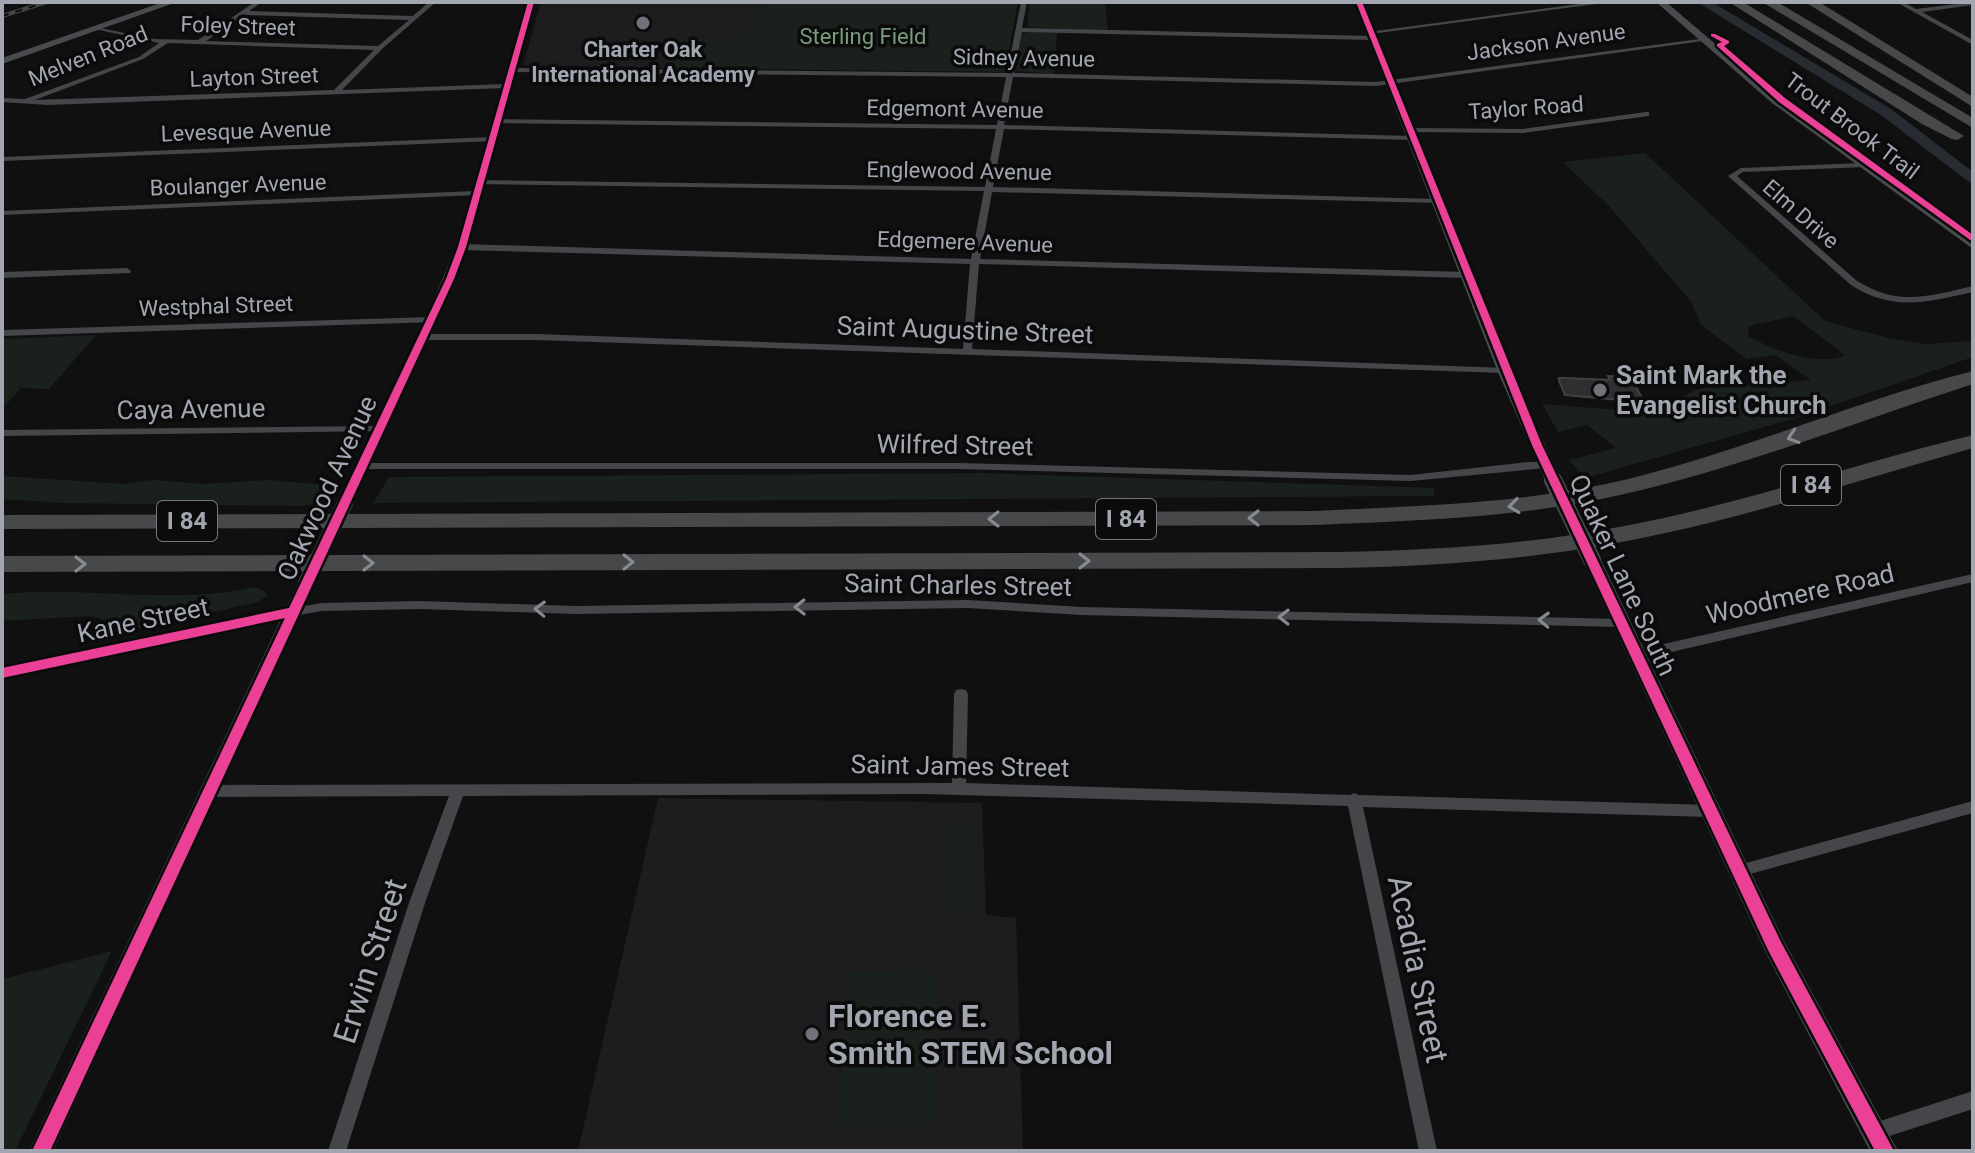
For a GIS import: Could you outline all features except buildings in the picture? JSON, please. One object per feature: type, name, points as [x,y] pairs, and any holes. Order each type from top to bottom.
[{"type":"highway","points":[[1735,2],[1927,121],[1957,136]]},
{"type":"highway","points":[[1766,2],[1973,146]]},
{"type":"highway","points":[[1766,2],[1973,124]]},
{"type":"highway","points":[[1785,2],[1926,80],[1966,93]]},
{"type":"highway","points":[[1811,2],[1966,93]]},
{"type":"highway","points":[[1821,2],[1966,93],[1973,103]]},
{"type":"highway","name":"I 84","points":[[2,522],[1315,518],[1442,513],[1535,503],[1632,485],[1723,459],[1973,377]]},
{"type":"highway","points":[[1897,402],[1973,387]]},
{"type":"highway","name":"I 84","points":[[2,564],[1427,557],[1530,548],[1621,534],[1973,441]]},
{"type":"highway","points":[[1908,459],[1973,451]]},
{"type":"highway","points":[[2,511],[60,513],[112,522]]},
{"type":"main road","points":[[2,61],[172,2]]},
{"type":"main road","name":"Quaker Lane South","points":[[1359,2],[1504,370],[1550,473],[1802,1001],[1880,1141]]},
{"type":"main road","points":[[1661,2],[1776,101],[1973,245]]},
{"type":"street","points":[[200,42],[259,2]]},
{"type":"street","points":[[336,92],[433,2]]},
{"type":"street","name":"Oakwood Avenue","points":[[41,1151],[432,320],[462,247],[531,2]]},
{"type":"street","points":[[967,353],[975,261],[1024,2]]},
{"type":"street","points":[[1021,30],[1372,35],[1608,2]]},
{"type":"street","points":[[1899,2],[1973,43]]},
{"type":"street","points":[[1915,11],[1973,3]]},
{"type":"street","points":[[244,13],[415,18]]},
{"type":"street","name":"Foley Street","points":[[97,28],[135,38],[167,41],[380,48]]},
{"type":"street","name":"Jackson Avenue","points":[[1390,82],[1707,40]]},
{"type":"street","name":"Melven Road","points":[[21,102],[141,58],[167,41]]},
{"type":"street","name":"Sidney Avenue","points":[[513,70],[1390,82]]},
{"type":"street","name":"Layton Street","points":[[2,100],[21,102],[506,86]]},
{"type":"street","name":"Taylor Road","points":[[1411,134],[1523,131],[1646,114]]},
{"type":"street","name":"Edgemont Avenue","points":[[497,121],[1411,134]]},
{"type":"street","name":"Levesque Avenue","points":[[2,159],[492,139]]},
{"type":"street","name":"Elm Drive","points":[[1862,165],[1745,170],[1732,176],[1854,283],[1873,295],[1906,302],[1973,289]]},
{"type":"street","name":"Englewood Avenue","points":[[477,187],[987,189],[1438,201]]},
{"type":"street","name":"Boulanger Avenue","points":[[2,213],[477,187]]},
{"type":"street","name":"Edgemere Avenue","points":[[462,247],[1467,275]]},
{"type":"street","points":[[2,275],[127,271]]},
{"type":"street","name":"Westphal Street","points":[[2,333],[432,320]]},
{"type":"street","name":"Saint Augustine Street","points":[[423,337],[536,337],[1504,370]]},
{"type":"street","name":"Caya Avenue","points":[[2,433],[380,429]]},
{"type":"street","name":"Wilfred Street","points":[[362,466],[943,466],[1411,478],[1444,477],[1513,466],[1550,473]]},
{"type":"street","name":"Woodmere Road","points":[[1637,655],[1973,578]]},
{"type":"street","name":"Saint Charles Street","points":[[293,612],[322,607],[420,605],[576,610],[967,604],[1082,611],[1622,623]]},
{"type":"street","name":"Kane Street","points":[[2,673],[293,612]]},
{"type":"street","points":[[959,788],[961,694]]},
{"type":"street","name":"Saint James Street","points":[[208,791],[959,788],[1710,811]]},
{"type":"street","name":"Erwin Street","points":[[337,1151],[418,900],[458,790]]},
{"type":"street","name":"Acadia Street","points":[[1354,799],[1428,1151]]},
{"type":"street","points":[[1739,871],[1973,807]]},
{"type":"street","points":[[1880,1141],[1973,1100]]},
{"type":"shaded area","name":"Charter Oak International Academy","points":[[541,2],[774,2],[758,9],[745,38],[674,38],[661,68],[523,65]]},
{"type":"shaded area","name":"Florence E. Smith STEM School","points":[[658,798],[982,803],[986,915],[1016,918],[1023,1151],[578,1151]]},
{"type":"green space","name":"Sterling Field","points":[[774,2],[1018,2],[1005,72],[661,68],[674,38],[744,38],[758,9]]},
{"type":"green space","points":[[1030,2],[1105,2],[1108,31],[1027,27]]},
{"type":"green space","points":[[1027,32],[1057,33],[1054,74],[1015,71],[1020,39]]},
{"type":"green space","points":[[1645,153],[1825,321],[1888,338],[1926,344],[1973,341],[1973,357],[1796,418],[1585,478],[1569,460],[1616,448],[1587,425],[1558,432],[1542,404],[1633,411],[1660,407],[1698,389],[1811,380],[1775,355],[1747,359],[1701,325],[1692,303],[1608,205],[1563,162]],"holes":[[[1793,316],[1845,355],[1822,359],[1795,355],[1748,336],[1749,326]]]},
{"type":"green space","points":[[96,335],[49,389],[21,388],[2,409],[2,339]]},
{"type":"green space","points":[[982,473],[1434,488],[1434,496],[373,503],[389,477]]},
{"type":"green space","points":[[2,476],[125,484],[153,480],[203,484],[269,480],[327,485],[329,492],[321,503],[302,506],[62,503],[2,499]]},
{"type":"green space","points":[[254,587],[265,591],[267,596],[258,602],[117,633],[105,631],[102,619],[90,616],[2,621],[2,594],[191,595]]},
{"type":"green space","points":[[975,824],[976,913],[940,913],[941,825]]},
{"type":"green space","points":[[112,951],[15,1151],[2,1151],[2,979]]},
{"type":"green space","points":[[935,970],[934,1125],[837,1128],[847,972]]},
{"type":"waterway","points":[[1703,2],[1886,112],[1973,180]]},
{"type":"railway","points":[[2,16],[47,2]]},
{"type":"cycle path","points":[[41,1151],[450,279],[462,247],[531,2]]},
{"type":"cycle path","points":[[1359,2],[1537,445],[1775,947],[1885,1151]]},
{"type":"cycle path","name":"Trout Brook Trail","points":[[1713,35],[1727,42],[1719,45],[1782,100],[1973,239]]},
{"type":"cycle path","points":[[2,673],[293,612]]},
{"type":"place","name":"Charter Oak International Academy","points":[[643,23]]},
{"type":"place","name":"Saint Mark the Evangelist Church","points":[[1600,390]]},
{"type":"place","name":"Florence E. Smith STEM School","points":[[812,1034]]}]
